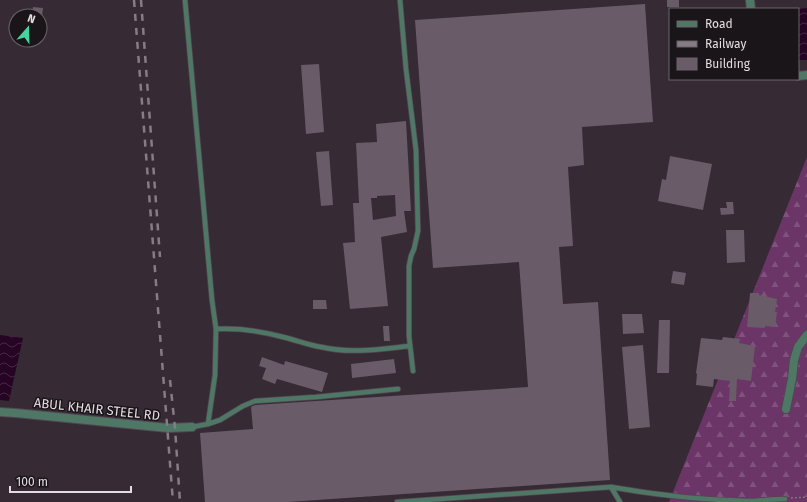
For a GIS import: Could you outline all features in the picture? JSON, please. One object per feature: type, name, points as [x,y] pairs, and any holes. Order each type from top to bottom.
[{"type":"street","points":[[786,409],[794,360],[798,347],[807,335]]},
{"type":"street","name":"ABUL KHAIR STEEL RD","points":[[0,412],[168,428],[192,427]]},
{"type":"lane","points":[[185,0],[212,300],[216,329],[215,375],[208,424]]},
{"type":"lane","points":[[400,0],[406,69],[416,150],[418,201],[418,231],[409,266],[409,336],[413,371]]},
{"type":"lane","points":[[216,329],[231,328],[263,332],[322,348],[341,350],[366,351],[410,346]]},
{"type":"lane","points":[[192,427],[220,420],[243,406],[255,401],[398,389]]},
{"type":"lane","points":[[611,487],[620,502]]},
{"type":"lane","points":[[397,502],[611,487],[681,497],[749,501],[784,498]]},
{"type":"path","points":[[784,498],[807,497]]},
{"type":"green space","points":[[807,157],[807,502],[669,502]]},
{"type":"water","points":[[807,8],[807,60],[799,60],[799,9]]},
{"type":"water","points":[[0,335],[23,338],[9,401],[0,400]]},
{"type":"building","points":[[667,0],[679,0],[679,7],[667,7]]},
{"type":"building","points":[[645,4],[653,122],[582,127],[584,165],[568,167],[573,246],[559,247],[563,304],[598,302],[610,480],[288,502],[205,502],[200,433],[253,429],[251,407],[255,405],[528,387],[519,262],[433,268],[415,20]]},
{"type":"building","points":[[319,64],[324,132],[306,134],[301,65]]},
{"type":"building","points":[[406,121],[411,211],[404,211],[407,232],[381,237],[388,306],[350,309],[343,243],[355,242],[353,203],[359,203],[356,143],[377,142],[376,124]],"holes":[[[395,195],[396,216],[373,220],[371,198],[377,198],[377,196]]]},
{"type":"building","points":[[329,151],[333,205],[321,206],[316,152]]},
{"type":"building","points":[[670,156],[712,164],[703,210],[658,201],[662,179],[666,180]]},
{"type":"building","points":[[726,202],[733,202],[734,214],[721,215],[720,208],[727,208]]},
{"type":"building","points":[[726,230],[744,230],[745,262],[727,263]]},
{"type":"building","points":[[673,271],[686,273],[684,285],[671,283]]},
{"type":"building","points":[[750,293],[759,293],[759,295],[777,299],[775,327],[747,327]]},
{"type":"building","points":[[313,300],[326,300],[327,309],[313,309]]},
{"type":"building","points":[[622,314],[642,314],[644,333],[623,334]]},
{"type":"building","points":[[659,320],[670,320],[669,373],[657,373]]},
{"type":"building","points":[[383,326],[389,326],[390,341],[384,341]]},
{"type":"building","points":[[723,337],[740,339],[739,343],[755,346],[751,381],[737,379],[736,401],[729,401],[730,381],[714,379],[713,387],[696,385],[696,373],[701,338],[722,340]]},
{"type":"building","points":[[643,345],[650,427],[629,429],[622,347]]},
{"type":"building","points":[[262,357],[284,365],[285,361],[328,373],[322,392],[277,379],[275,384],[262,379],[266,368],[259,366]]},
{"type":"building","points":[[394,359],[396,373],[352,378],[351,364]]},
{"type":"railway","points":[[134,0],[173,502]]},
{"type":"railway","points":[[141,0],[160,257]]},
{"type":"railway","points":[[170,380],[180,502]]}]
